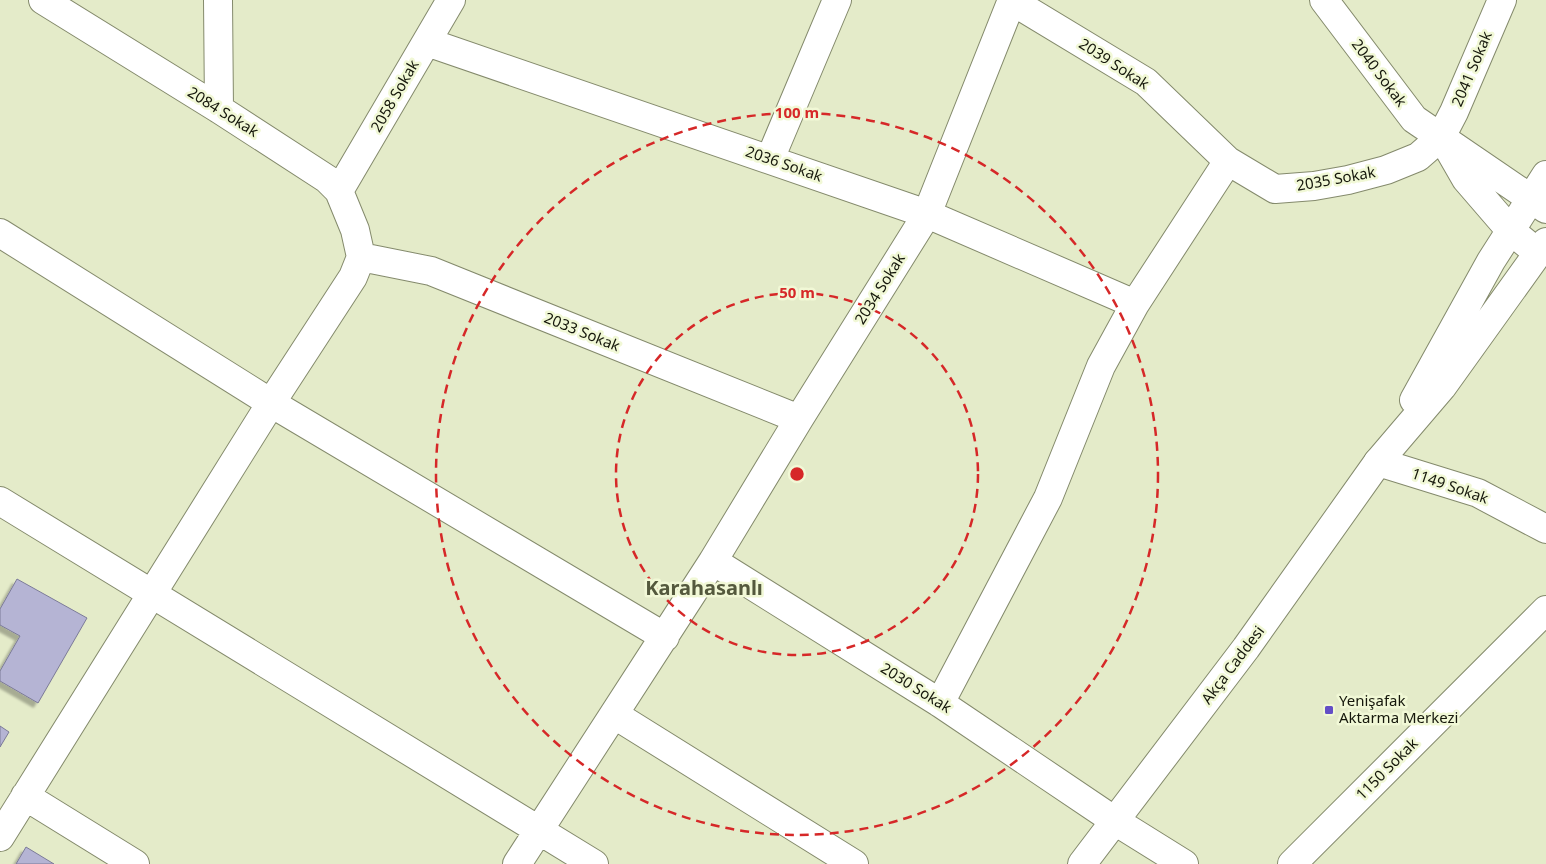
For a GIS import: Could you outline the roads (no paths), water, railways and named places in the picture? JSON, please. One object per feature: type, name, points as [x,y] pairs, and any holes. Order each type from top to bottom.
[{"type":"street","name":"2084 Sokak","points":[[43,0],[219,109],[326,179],[339,191],[355,230],[361,257]]},
{"type":"street","points":[[218,0],[219,109]]},
{"type":"street","name":"2058 Sokak","points":[[339,191],[451,0]]},
{"type":"street","points":[[770,159],[837,0]]},
{"type":"street","name":"2039 Sokak","points":[[1012,0],[1146,82],[1228,162]]},
{"type":"street","name":"2034 Sokak","points":[[517,864],[713,561],[926,214],[1012,0]]},
{"type":"street","name":"2040 Sokak","points":[[1324,0],[1414,119],[1539,204]]},
{"type":"street","name":"2041 Sokak","points":[[1442,138],[1502,0]]},
{"type":"street","name":"2036 Sokak","points":[[427,42],[926,214],[1135,304]]},
{"type":"street","name":"2040 Sokak","points":[[1442,138],[1466,179],[1510,230],[1542,248]]},
{"type":"street","name":"2035 Sokak","points":[[1228,162],[1275,189],[1314,186],[1348,180],[1386,170],[1418,157],[1442,138]]},
{"type":"street","points":[[940,703],[1048,498],[1101,366],[1135,304],[1228,162]]},
{"type":"street","points":[[1378,462],[1486,269],[1510,230],[1539,204],[1546,175]]},
{"type":"street","points":[[0,233],[271,402],[665,637]]},
{"type":"street","points":[[1378,462],[1442,387],[1542,248]]},
{"type":"street","points":[[0,837],[271,402],[353,277],[361,257]]},
{"type":"street","name":"2033 Sokak","points":[[361,257],[431,271],[799,419]]},
{"type":"street","name":"1149 Sokak","points":[[1378,462],[1478,493],[1546,529]]},
{"type":"street","name":"Akça Caddesi","points":[[1082,864],[1246,648],[1378,462]]},
{"type":"street","points":[[0,501],[594,864]]},
{"type":"street","name":"2030 Sokak","points":[[713,561],[940,703],[1115,821],[1184,864]]},
{"type":"street","name":"1150 Sokak","points":[[1292,864],[1546,610]]},
{"type":"street","points":[[615,715],[854,864]]},
{"type":"street","points":[[26,796],[135,864]]},
{"type":"place","name":"Yenişafak Aktarma Merkezi","points":[[1329,710]]},
{"type":"district","name":"Karahasanlı","points":[[704,588]]}]
